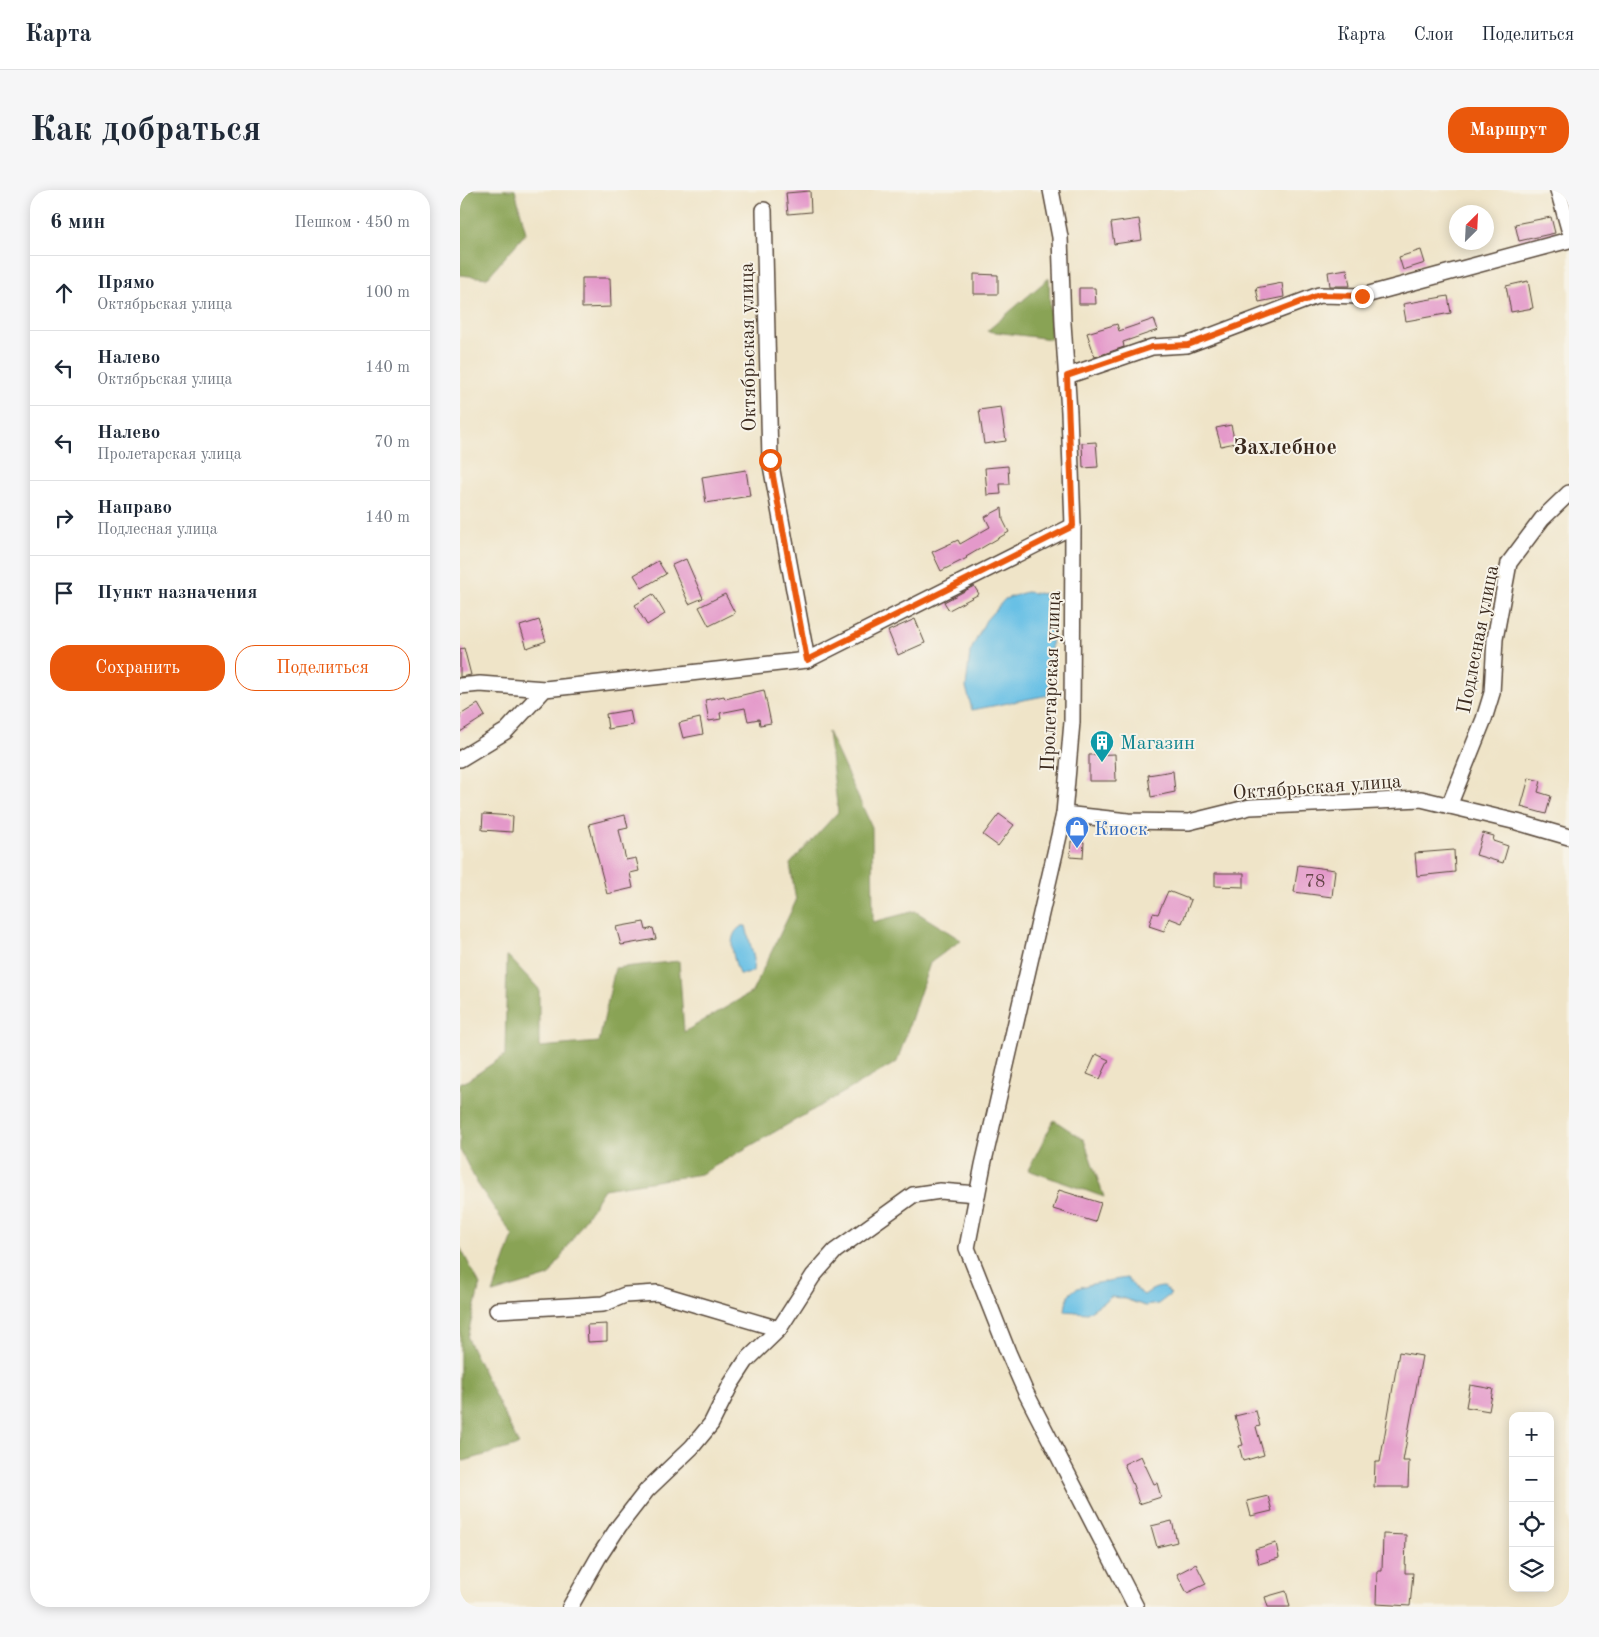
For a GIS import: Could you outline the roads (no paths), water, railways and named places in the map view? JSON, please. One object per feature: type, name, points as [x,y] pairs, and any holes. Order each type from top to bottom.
[{"type":"street","name":"Пролетарская улица","points":[[1051,190],[1060,237],[1073,526],[1072,722],[1064,814],[983,1165],[967,1248],[1026,1393],[1136,1607]]},
{"type":"street","points":[[1558,190],[1569,229]]},
{"type":"street","name":"Октябрьская улица","points":[[764,210],[770,460],[807,660]]},
{"type":"street","points":[[1067,376],[1152,347],[1188,345],[1319,295],[1362,296],[1569,240]]},
{"type":"street","name":"Подлесная улица","points":[[1449,806],[1484,719],[1492,693],[1495,639],[1509,563],[1542,519],[1569,493]]},
{"type":"street","points":[[460,686],[480,684],[545,689],[807,660],[1073,526]]},
{"type":"street","points":[[460,759],[506,731],[545,689]]},
{"type":"street","name":"Октябрьская улица","points":[[1064,814],[1128,820],[1189,822],[1250,807],[1421,799],[1569,837]]},
{"type":"street","points":[[570,1607],[598,1558],[620,1526],[648,1490],[692,1447],[711,1424],[731,1384],[746,1361],[780,1329],[813,1276],[835,1251],[914,1195],[940,1191],[977,1194]]},
{"type":"street","points":[[497,1310],[603,1304],[625,1294],[658,1294],[780,1329]]},
{"type":"water","points":[[1026,592],[1045,594],[1053,607],[1049,695],[972,710],[966,687],[970,652],[986,620],[1005,599]]},
{"type":"water","points":[[742,926],[746,926],[754,959],[753,971],[747,974],[739,974],[732,948],[734,935]]},
{"type":"water","points":[[1127,1278],[1144,1295],[1154,1289],[1164,1287],[1171,1294],[1158,1304],[1145,1306],[1122,1298],[1111,1297],[1087,1313],[1065,1311],[1068,1297],[1074,1290],[1091,1284]]},
{"type":"place","name":"Магазин","points":[[1102,763]]},
{"type":"place","name":"Киоск","points":[[1077,849]]},
{"type":"district","name":"Захлебное","points":[[1285,446]]}]
